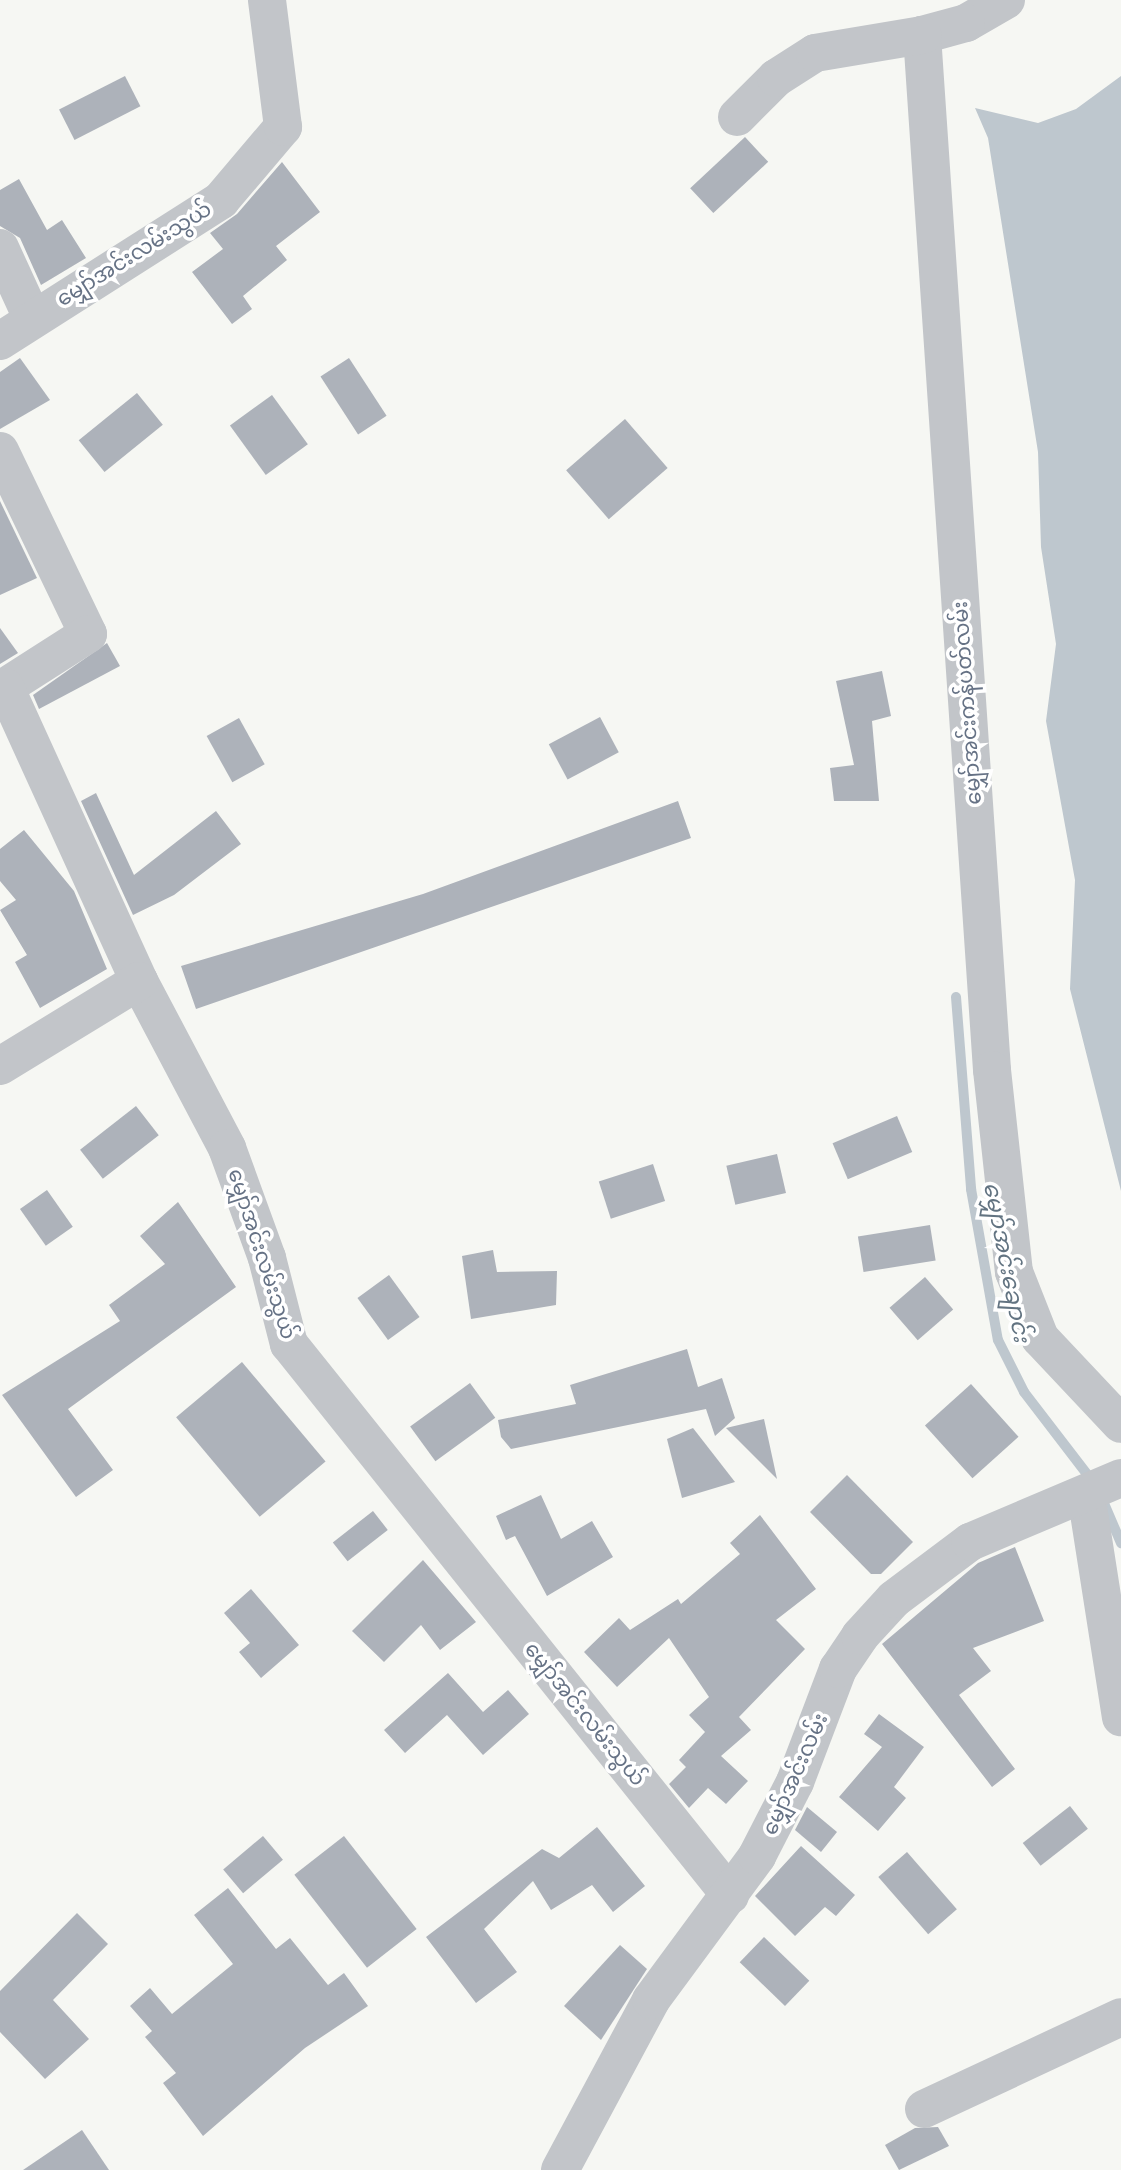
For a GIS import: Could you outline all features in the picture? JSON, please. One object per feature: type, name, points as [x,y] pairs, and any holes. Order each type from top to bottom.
[{"type":"street","name":"မျှော်အင်းလမ်းသွယ်","points":[[0,341],[32,318],[221,200],[283,127],[267,0]]},
{"type":"street","points":[[737,117],[776,78],[815,53],[922,35],[966,23],[1006,0]]},
{"type":"street","name":"မျှော်အင်းကန်ပတ်လမ်း","points":[[922,35],[992,1070],[1014,1272],[1040,1338],[1121,1424]]},
{"type":"street","points":[[0,248],[32,318]]},
{"type":"street","name":"မျှော်အင်းလမ်းသွယ်","points":[[0,451],[88,634],[5,687],[139,981],[227,1148],[267,1258],[289,1344],[730,1895]]},
{"type":"street","points":[[0,1066],[139,981]]},
{"type":"street","name":"မျှော်အင်းလမ်း","points":[[560,2170],[651,2000],[730,1895],[795,1782],[838,1669],[860,1636],[894,1599],[970,1542],[1121,1478]]},
{"type":"street","points":[[1086,1494],[1121,1717]]},
{"type":"street","points":[[924,2109],[1121,2017]]},
{"type":"shaded area","points":[[1121,76],[1121,1191],[1070,989],[1075,880],[1046,721],[1056,644],[1041,547],[1038,452],[988,138],[975,108],[1038,123],[1076,109]]},
{"type":"building","points":[[125,76],[140,106],[75,140],[59,110]]},
{"type":"building","points":[[745,137],[768,162],[713,213],[690,188]]},
{"type":"building","points":[[282,162],[320,212],[276,246],[287,260],[243,296],[252,309],[232,324],[192,272],[223,249],[210,233],[237,214]]},
{"type":"building","points":[[19,179],[47,230],[62,220],[86,258],[41,285],[20,238],[0,226],[0,190]]},
{"type":"building","points":[[20,358],[50,400],[0,429],[0,372]]},
{"type":"building","points":[[349,358],[387,416],[358,434],[320,377]]},
{"type":"building","points":[[137,393],[163,425],[105,472],[79,440]]},
{"type":"building","points":[[272,395],[308,444],[266,475],[230,426]]},
{"type":"building","points":[[625,419],[668,468],[609,519],[566,470]]},
{"type":"building","points":[[0,501],[37,578],[0,595]]},
{"type":"building","points":[[0,628],[18,653],[0,664]]},
{"type":"building","points":[[107,643],[120,666],[39,709],[33,695]]},
{"type":"building","points":[[882,671],[891,716],[872,721],[879,801],[834,801],[830,768],[854,765],[836,681]]},
{"type":"building","points":[[600,717],[619,752],[568,780],[549,744]]},
{"type":"building","points":[[239,718],[265,764],[232,782],[207,736]]},
{"type":"building","points":[[96,793],[134,875],[216,811],[241,844],[174,895],[133,915],[81,801]]},
{"type":"building","points":[[678,801],[691,838],[196,1009],[181,966],[423,894]]},
{"type":"building","points":[[24,830],[74,891],[107,969],[40,1008],[15,962],[27,955],[0,910],[16,900],[0,881],[0,849]]},
{"type":"building","points":[[136,1106],[159,1135],[103,1179],[80,1150]]},
{"type":"building","points":[[897,1116],[912,1152],[848,1179],[833,1143]]},
{"type":"building","points":[[777,1154],[786,1193],[735,1205],[726,1166]]},
{"type":"building","points":[[653,1164],[665,1201],[611,1219],[599,1182]]},
{"type":"building","points":[[47,1190],[73,1227],[46,1246],[20,1209]]},
{"type":"building","points":[[178,1202],[236,1287],[68,1409],[113,1470],[76,1497],[2,1395],[120,1321],[109,1305],[165,1264],[140,1236]]},
{"type":"building","points":[[930,1225],[936,1261],[864,1272],[858,1236]]},
{"type":"building","points":[[493,1250],[497,1272],[557,1271],[556,1305],[471,1319],[462,1256]]},
{"type":"building","points":[[389,1275],[420,1317],[388,1340],[357,1298]]},
{"type":"building","points":[[925,1277],[953,1309],[918,1340],[890,1308]]},
{"type":"building","points":[[687,1349],[698,1387],[722,1378],[735,1418],[715,1436],[706,1409],[511,1449],[501,1437],[498,1420],[576,1404],[570,1385]]},
{"type":"building","points":[[242,1362],[326,1462],[260,1517],[176,1417]]},
{"type":"building","points":[[470,1383],[495,1418],[435,1461],[410,1426]]},
{"type":"building","points":[[971,1384],[1019,1437],[972,1478],[925,1425]]},
{"type":"building","points":[[764,1419],[777,1479],[726,1428]]},
{"type":"building","points":[[693,1428],[735,1482],[682,1498],[667,1439]]},
{"type":"building","points":[[847,1475],[913,1542],[881,1574],[871,1574],[810,1512]]},
{"type":"building","points":[[541,1495],[561,1539],[592,1521],[613,1557],[547,1596],[515,1536],[506,1540],[496,1516]]},
{"type":"building","points":[[373,1511],[388,1530],[348,1561],[333,1542]]},
{"type":"building","points":[[760,1515],[816,1589],[776,1620],[805,1649],[739,1717],[751,1730],[721,1756],[748,1781],[726,1804],[708,1788],[689,1808],[669,1784],[686,1767],[679,1760],[705,1732],[689,1715],[709,1697],[669,1638],[617,1687],[584,1652],[619,1618],[630,1630],[678,1599],[681,1604],[740,1554],[730,1543]]},
{"type":"building","points":[[1015,1547],[1044,1621],[973,1648],[991,1671],[959,1695],[1015,1769],[992,1787],[882,1644],[978,1563]]},
{"type":"building","points":[[423,1560],[476,1622],[440,1650],[421,1625],[384,1662],[352,1631]]},
{"type":"building","points":[[251,1589],[299,1645],[261,1678],[239,1652],[250,1643],[224,1613]]},
{"type":"building","points":[[448,1673],[483,1712],[508,1690],[529,1714],[483,1755],[447,1715],[405,1753],[384,1730]]},
{"type":"building","points":[[879,1714],[924,1747],[894,1787],[906,1798],[878,1831],[839,1797],[882,1747],[864,1734]]},
{"type":"building","points":[[1070,1806],[1088,1829],[1041,1866],[1023,1843]]},
{"type":"building","points":[[807,1807],[837,1832],[821,1852],[795,1830]]},
{"type":"building","points":[[597,1827],[645,1886],[613,1912],[592,1885],[551,1910],[533,1881],[484,1929],[517,1972],[476,2003],[426,1937],[542,1849],[559,1858]]},
{"type":"building","points":[[263,1836],[283,1860],[243,1893],[223,1869]]},
{"type":"building","points":[[344,1836],[417,1929],[367,1968],[294,1875]]},
{"type":"building","points":[[801,1846],[855,1895],[836,1916],[825,1907],[795,1936],[755,1896]]},
{"type":"building","points":[[907,1852],[957,1909],[928,1934],[878,1877]]},
{"type":"building","points":[[228,1888],[276,1949],[290,1938],[328,1985],[344,1973],[368,2006],[305,2048],[203,2136],[163,2083],[176,2073],[145,2037],[152,2031],[130,2006],[150,1988],[172,2014],[233,1964],[194,1915]]},
{"type":"building","points":[[77,1913],[108,1944],[53,2000],[89,2039],[45,2079],[0,2032],[0,1991]]},
{"type":"building","points":[[764,1937],[809,1981],[785,2006],[740,1962]]},
{"type":"building","points":[[620,1945],[647,1969],[601,2040],[564,2006]]},
{"type":"building","points":[[938,2127],[949,2146],[899,2170],[885,2145],[915,2128]]},
{"type":"building","points":[[82,2130],[109,2170],[23,2170]]},
{"type":"waterway","name":"မျှော်အင်းချောင်း","points":[[956,997],[971,1189],[998,1340],[1024,1392],[1093,1482]]},
{"type":"waterway","name":"မျှော်အင်းချောင်း","points":[[1103,1501],[1121,1543]]}]
